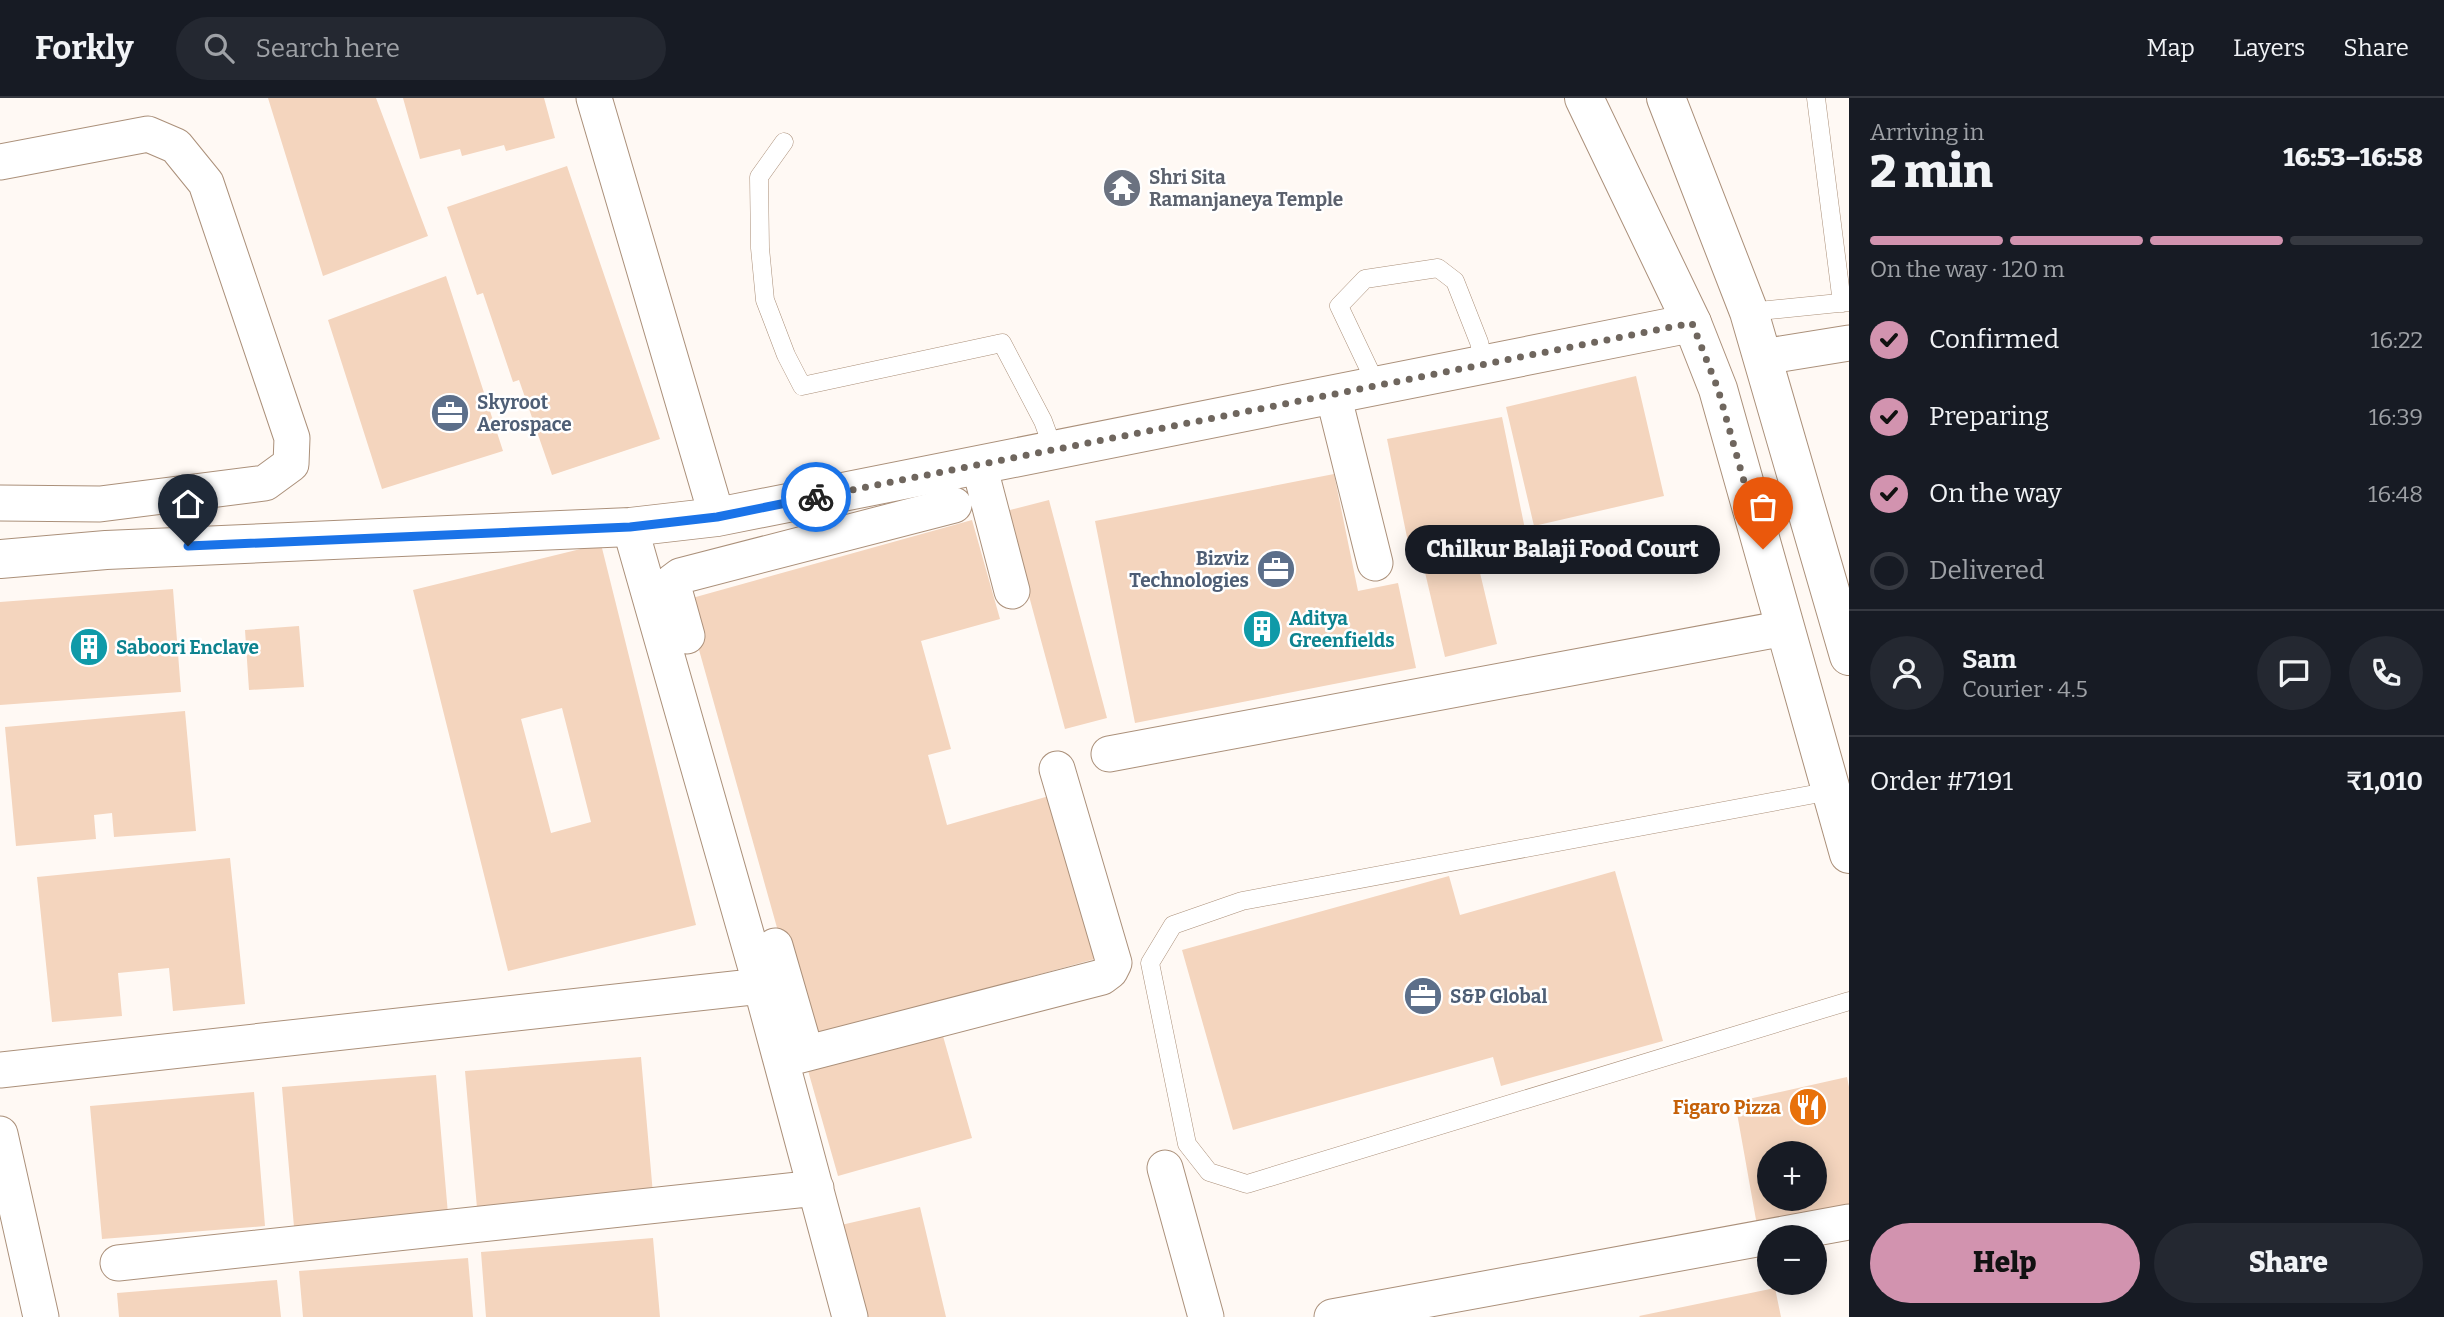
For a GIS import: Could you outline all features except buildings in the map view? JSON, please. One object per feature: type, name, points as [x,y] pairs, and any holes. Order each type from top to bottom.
[{"type":"street","points":[[593,98],[717,517]]},
{"type":"street","points":[[1584,98],[1692,323],[1718,389],[1849,854]]},
{"type":"street","points":[[1666,98],[1749,312],[1847,642]]},
{"type":"street","points":[[0,162],[148,134],[176,146],[206,183],[292,438],[291,464],[265,483],[100,504],[0,503]]},
{"type":"street","points":[[0,559],[106,550],[630,527],[717,517],[1692,323]]},
{"type":"street","points":[[1762,357],[1849,343]]},
{"type":"street","points":[[1333,394],[1375,563]]},
{"type":"street","points":[[979,465],[1012,591]]},
{"type":"street","points":[[100,504],[106,550]]},
{"type":"street","points":[[850,1317],[816,1188],[793,1056],[672,582],[680,576],[954,505]]},
{"type":"street","points":[[630,527],[761,986],[793,1056]]},
{"type":"street","points":[[1109,754],[1785,628]]},
{"type":"street","points":[[793,1056],[1102,976],[1110,971],[1114,963],[1057,769]]},
{"type":"street","points":[[0,1070],[761,986]]},
{"type":"street","points":[[0,1134],[41,1317]]},
{"type":"street","points":[[1165,1168],[1206,1317]]},
{"type":"street","points":[[118,1263],[816,1188]]},
{"type":"street","points":[[1332,1317],[1849,1222]]},
{"type":"lane","points":[[1749,312],[1846,303],[1816,98]]},
{"type":"lane","points":[[784,142],[759,177],[760,248],[765,300],[786,355],[802,386],[1002,344],[1043,421],[1054,451]]},
{"type":"lane","points":[[1377,386],[1339,306],[1365,279],[1438,268],[1455,281],[1479,342],[1484,364]]},
{"type":"lane","points":[[1831,791],[1242,901],[1173,925],[1150,963],[1187,1144],[1209,1172],[1247,1184],[1849,1001]]},
{"type":"way so far","points":[[816,497],[1692,323],[1718,389],[1763,549]]},
{"type":"place","name":"Shri Sita Ramanjaneya Temple","points":[[1122,188]]},
{"type":"place","name":"Skyroot Aerospace","points":[[450,413]]},
{"type":"place","name":"Chilkur Balaji Food Court","points":[[1763,549]]},
{"type":"place","name":"Bizviz Technologies","points":[[1276,569]]},
{"type":"place","name":"Aditya Greenfields","points":[[1262,629]]},
{"type":"place","name":"Saboori Enclave","points":[[89,647]]},
{"type":"place","name":"S&P Global","points":[[1423,996]]},
{"type":"place","name":"Figaro Pizza","points":[[1808,1107]]},
{"type":"route","points":[[188,546],[630,527],[717,517],[816,497]]}]
